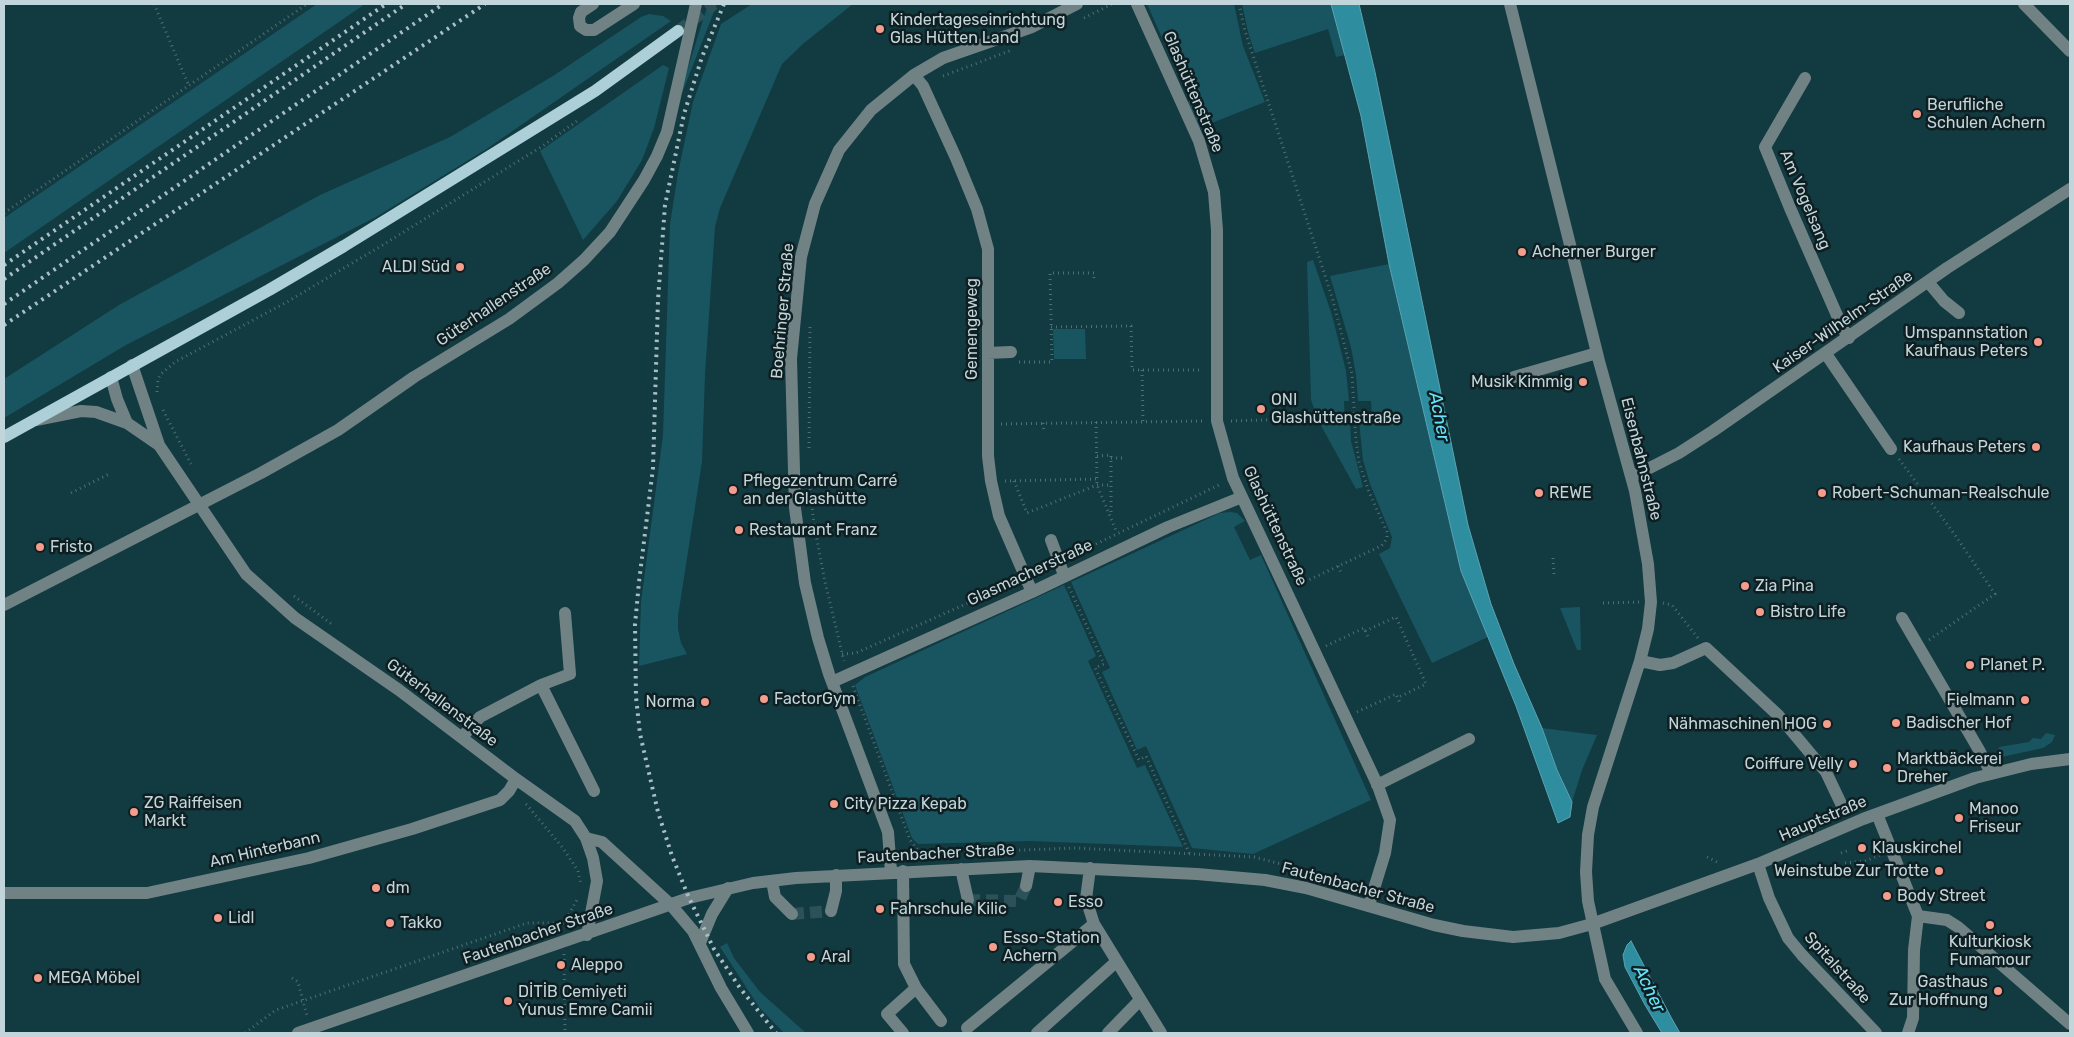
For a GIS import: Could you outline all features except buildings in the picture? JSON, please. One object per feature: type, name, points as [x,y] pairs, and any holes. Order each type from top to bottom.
[{"type":"main road","points":[[4,437],[269,290],[344,246],[595,91],[678,31]]},
{"type":"street","points":[[593,4],[581,12],[579,18],[580,26],[586,30],[594,30],[634,4]]},
{"type":"street","name":"Güterhallenstraße","points":[[4,605],[262,473],[338,430],[414,377],[508,319],[558,284],[610,232],[644,180],[657,156],[667,132],[696,4]]},
{"type":"street","name":"Boehringer Straße","points":[[941,1021],[916,988],[904,964],[897,872],[888,832],[832,682],[818,638],[805,583],[795,508],[791,359],[801,257],[815,204],[839,150],[871,110],[914,75],[943,58],[1032,27],[1077,4]]},
{"type":"street","name":"Glashüttenstraße","points":[[1137,4],[1199,141],[1214,192],[1217,230],[1217,421],[1233,478],[1377,785],[1390,820],[1386,853],[1369,905]]},
{"type":"street","name":"Eisenbahnstraße","points":[[1510,4],[1597,353],[1632,477],[1648,564],[1651,602],[1640,661],[1597,791],[1588,835],[1586,872],[1592,924],[1605,979],[1637,1033]]},
{"type":"street","points":[[2024,4],[2070,51]]},
{"type":"street","name":"Gemengeweg","points":[[914,75],[923,86],[977,209],[988,249],[988,425],[991,481],[999,516],[1032,592]]},
{"type":"street","name":"Am Vogelsang","points":[[1806,78],[1765,147],[1848,338]]},
{"type":"street","name":"Kaiser-Wilhelm-Straße","points":[[1632,477],[1717,436],[1826,354],[1928,282],[2070,189]]},
{"type":"street","points":[[1928,282],[1944,301],[1959,313]]},
{"type":"street","points":[[988,353],[1013,357]]},
{"type":"street","points":[[1514,377],[1597,353]]},
{"type":"street","points":[[1826,354],[1891,449]]},
{"type":"street","name":"Güterhallenstraße","points":[[132,365],[159,445],[201,504],[246,574],[296,618],[575,821],[586,838],[598,881],[587,935]]},
{"type":"street","points":[[111,377],[117,399],[127,422]]},
{"type":"street","name":"Güterhallenstraße","points":[[32,421],[81,411],[96,412],[127,422],[159,445]]},
{"type":"street","name":"Glasmacherstraße","points":[[832,682],[1032,592],[1064,575],[1168,527],[1242,497]]},
{"type":"street","points":[[1051,540],[1064,575]]},
{"type":"street","points":[[462,737],[480,717],[542,685],[570,674],[565,613]]},
{"type":"street","points":[[1902,618],[1991,773]]},
{"type":"street","points":[[1640,661],[1660,665],[1666,664],[1706,648],[1779,716],[1826,772],[1844,810]]},
{"type":"street","points":[[542,685],[594,792]]},
{"type":"street","points":[[1377,785],[1469,739]]},
{"type":"street","name":"Hauptstraße","points":[[1592,924],[1758,864],[1876,814],[1991,773],[2031,764],[2070,759]]},
{"type":"street","name":"Am Hinterbann","points":[[4,893],[147,893],[309,858],[412,829],[500,800],[509,791],[516,779]]},
{"type":"street","points":[[1876,814],[1918,916],[1914,950],[1913,1018],[1908,1033]]},
{"type":"street","name":"Güterhallenstraße","points":[[586,838],[602,842],[671,905],[693,930],[721,988],[748,1033]]},
{"type":"street","name":"Spitalstraße","points":[[1758,864],[1769,898],[1788,938],[1876,1033]]},
{"type":"street","points":[[1026,886],[1030,866]]},
{"type":"street","name":"Fautenbacher Straße","points":[[298,1033],[671,905],[728,888],[772,881],[836,875],[1030,866],[1090,868],[1265,880],[1306,888],[1463,931],[1513,937],[1559,933],[1592,924]]},
{"type":"street","points":[[1090,868],[1086,899],[1094,924],[1161,1033]]},
{"type":"street","points":[[961,869],[968,900]]},
{"type":"street","points":[[831,911],[836,892],[836,875]]},
{"type":"street","points":[[772,881],[774,897],[792,914]]},
{"type":"street","points":[[700,943],[712,914],[728,888]]},
{"type":"street","points":[[1918,916],[1947,920],[1953,923],[2070,1024]]},
{"type":"street","points":[[967,1028],[1094,924]]},
{"type":"street","points":[[1037,1033],[1116,962]]},
{"type":"street","points":[[903,1033],[887,1014],[916,988]]},
{"type":"street","points":[[1108,1033],[1140,1000]]},
{"type":"path","points":[[154,4],[189,86]]},
{"type":"path","points":[[4,213],[308,4]]},
{"type":"path","points":[[1080,19],[1112,4]]},
{"type":"path","points":[[1239,4],[1245,30],[1332,297],[1352,374],[1359,462],[1387,532],[1387,539],[1381,546],[1286,590]]},
{"type":"path","points":[[923,86],[932,80],[1015,49]]},
{"type":"path","points":[[160,400],[157,391],[158,379],[175,362],[234,332],[338,272],[541,147],[581,118]]},
{"type":"path","points":[[1013,357],[1052,362],[1050,273],[1094,273],[1094,278]]},
{"type":"path","points":[[809,458],[810,314]]},
{"type":"path","points":[[1051,326],[1131,326],[1132,370],[1216,370]]},
{"type":"path","points":[[1142,370],[1143,421]]},
{"type":"path","points":[[163,409],[192,466]]},
{"type":"path","points":[[988,425],[1356,417]]},
{"type":"path","points":[[1096,422],[1097,485],[1118,533]]},
{"type":"path","points":[[1043,423],[1044,432]]},
{"type":"path","points":[[1891,449],[1955,534],[1995,594],[1918,647]]},
{"type":"path","points":[[1097,456],[1111,455],[1111,458],[1122,458]]},
{"type":"path","points":[[1111,458],[1111,517]]},
{"type":"path","points":[[71,493],[109,474]]},
{"type":"path","points":[[1008,481],[1097,479]]},
{"type":"path","points":[[1014,480],[1027,513],[1097,485],[1111,485]]},
{"type":"path","points":[[810,486],[814,524],[825,582],[848,674],[910,840],[922,854]]},
{"type":"path","points":[[1553,558],[1554,576]]},
{"type":"path","points":[[1338,566],[1342,576]]},
{"type":"path","points":[[1064,575],[1104,664],[1095,668],[1139,760],[1146,756],[1190,855]]},
{"type":"path","points":[[1604,603],[1651,602],[1672,605],[1682,615],[1706,648]]},
{"type":"path","points":[[1365,631],[1396,617],[1426,684],[1397,698]]},
{"type":"path","points":[[1314,651],[1364,628],[1368,638]]},
{"type":"path","points":[[1345,717],[1396,694],[1400,703]]},
{"type":"path","points":[[509,791],[525,803],[563,848],[578,871],[581,885],[578,901],[564,923]]},
{"type":"path","points":[[1841,853],[1847,851]]},
{"type":"path","points":[[1845,863],[1866,861],[1891,851]]},
{"type":"path","points":[[245,1033],[276,1010],[527,923],[564,923],[591,918]]},
{"type":"path","points":[[562,943],[565,958],[565,1033]]},
{"type":"path","points":[[292,978],[298,982],[311,1030]]},
{"type":"shaded area","points":[[317,4],[365,4],[4,253],[4,218]]},
{"type":"shaded area","points":[[708,4],[717,4],[677,106],[686,74]]},
{"type":"shaded area","points":[[752,4],[853,4],[804,43],[782,64],[720,208],[715,227],[705,374],[702,462],[678,616],[681,643],[687,654],[639,666],[641,602],[663,435],[670,224],[678,173],[693,102],[721,24]]},
{"type":"shaded area","points":[[1147,4],[1234,4],[1243,46],[1265,102],[1199,128],[1188,102],[1199,97],[1174,36],[1163,40]]},
{"type":"shaded area","points":[[1242,4],[1331,4],[1345,55],[1336,57],[1328,29],[1255,53]]},
{"type":"shaded area","points":[[649,14],[663,16],[671,21],[488,148],[376,217],[126,345],[4,418],[4,379],[119,305],[320,195],[450,137],[553,76],[641,17]]},
{"type":"shaded area","points":[[663,65],[669,68],[654,128],[642,160],[617,201],[583,240],[540,151]]},
{"type":"shaded area","points":[[1313,260],[1332,315],[1346,371],[1349,401],[1344,401],[1345,422],[1350,422],[1351,441],[1363,487],[1356,489],[1319,422],[1311,400],[1307,262]]},
{"type":"shaded area","points":[[1389,264],[1461,571],[1488,637],[1432,663],[1379,554],[1390,548],[1392,537],[1370,484],[1363,460],[1359,421],[1372,420],[1371,401],[1358,401],[1351,347],[1330,276]]},
{"type":"shaded area","points":[[1053,329],[1085,329],[1086,359],[1054,359]]},
{"type":"shaded area","points":[[1220,513],[1237,513],[1245,521],[1234,527],[1250,560],[1261,555],[1371,800],[1253,854],[1192,848],[1146,746],[1137,750],[1102,672],[1110,668],[1071,582]]},
{"type":"shaded area","points":[[1064,585],[1096,656],[1088,661],[1137,768],[1145,765],[1183,847],[1030,841],[918,844],[912,838],[855,685],[865,677]]},
{"type":"shaded area","points":[[1580,607],[1581,650],[1577,650],[1560,608]]},
{"type":"shaded area","points":[[1542,728],[1597,735],[1582,770],[1572,802],[1557,770]]},
{"type":"shaded area","points":[[2046,733],[2055,735],[2052,742],[2043,748],[1997,758],[1999,747],[2029,742],[2033,738],[2041,739]]},
{"type":"shaded area","points":[[727,943],[734,958],[760,992],[806,1033],[784,1033],[759,1007],[720,947]]},
{"type":"water","name":"Acher","points":[[1331,4],[1359,4],[1375,72],[1468,525],[1491,604],[1514,664],[1542,728],[1557,770],[1572,802],[1570,817],[1558,823],[1516,706],[1461,571],[1389,264],[1361,116]]},
{"type":"water","name":"Acher","points":[[1631,941],[1680,1033],[1662,1033],[1645,1005],[1625,967],[1623,955]]},
{"type":"tunnel","points":[[678,31],[714,4]]},
{"type":"tunnel","points":[[968,900],[1019,901],[1026,886]]},
{"type":"tunnel","points":[[792,914],[831,911]]},
{"type":"railway","points":[[4,265],[386,4]]},
{"type":"railway","points":[[4,279],[406,4]]},
{"type":"railway","points":[[4,304],[443,4]]},
{"type":"railway","points":[[4,325],[485,4]]},
{"type":"railway","points":[[724,4],[702,57],[684,114],[665,205],[658,300],[653,468],[635,625],[636,697],[640,734],[658,812],[672,856],[689,898],[714,949],[740,988],[776,1033]]},
{"type":"place","name":"Kindertageseinrichtung Glas Hütten Land","points":[[880,29]]},
{"type":"place","name":"Berufliche Schulen Achern","points":[[1917,114]]},
{"type":"place","name":"Acherner Burger","points":[[1522,252]]},
{"type":"place","name":"ALDI Süd","points":[[460,267]]},
{"type":"place","name":"Umspannstation Kaufhaus Peters","points":[[2038,342]]},
{"type":"place","name":"Musik Kimmig","points":[[1583,382]]},
{"type":"place","name":"ONI Glashüttenstraße","points":[[1261,409]]},
{"type":"place","name":"Kaufhaus Peters","points":[[2036,447]]},
{"type":"place","name":"Pflegezentrum Carré an der Glashütte","points":[[733,490]]},
{"type":"place","name":"REWE","points":[[1539,493]]},
{"type":"place","name":"Robert-Schuman-Realschule","points":[[1822,493]]},
{"type":"place","name":"Restaurant Franz","points":[[739,530]]},
{"type":"place","name":"Fristo","points":[[40,547]]},
{"type":"place","name":"Zia Pina","points":[[1745,586]]},
{"type":"place","name":"Bistro Life","points":[[1760,612]]},
{"type":"place","name":"Planet P.","points":[[1970,665]]},
{"type":"place","name":"FactorGym","points":[[764,699]]},
{"type":"place","name":"Fielmann","points":[[2025,700]]},
{"type":"place","name":"Norma","points":[[705,702]]},
{"type":"place","name":"Badischer Hof","points":[[1896,723]]},
{"type":"place","name":"Nähmaschinen HOG","points":[[1827,724]]},
{"type":"place","name":"Coiffure Velly","points":[[1853,764]]},
{"type":"place","name":"Marktbäckerei Dreher","points":[[1887,768]]},
{"type":"place","name":"City Pizza Kepab","points":[[834,804]]},
{"type":"place","name":"ZG Raiffeisen Markt","points":[[134,812]]},
{"type":"place","name":"Manoo Friseur","points":[[1959,818]]},
{"type":"place","name":"Klauskirchel","points":[[1862,848]]},
{"type":"place","name":"Weinstube Zur Trotte","points":[[1939,871]]},
{"type":"place","name":"dm","points":[[376,888]]},
{"type":"place","name":"Body Street","points":[[1887,896]]},
{"type":"place","name":"Esso","points":[[1058,902]]},
{"type":"place","name":"Fahrschule Kilic","points":[[880,909]]},
{"type":"place","name":"Lidl","points":[[218,918]]},
{"type":"place","name":"Takko","points":[[390,923]]},
{"type":"place","name":"Kulturkiosk Fumamour","points":[[1990,925]]},
{"type":"place","name":"Esso-Station Achern","points":[[993,947]]},
{"type":"place","name":"Aral","points":[[811,957]]},
{"type":"place","name":"Aleppo","points":[[561,965]]},
{"type":"place","name":"MEGA Möbel","points":[[38,978]]},
{"type":"place","name":"Gasthaus Zur Hoffnung","points":[[1998,991]]},
{"type":"place","name":"DİTİB Cemiyeti Yunus Emre Camii","points":[[508,1001]]}]
